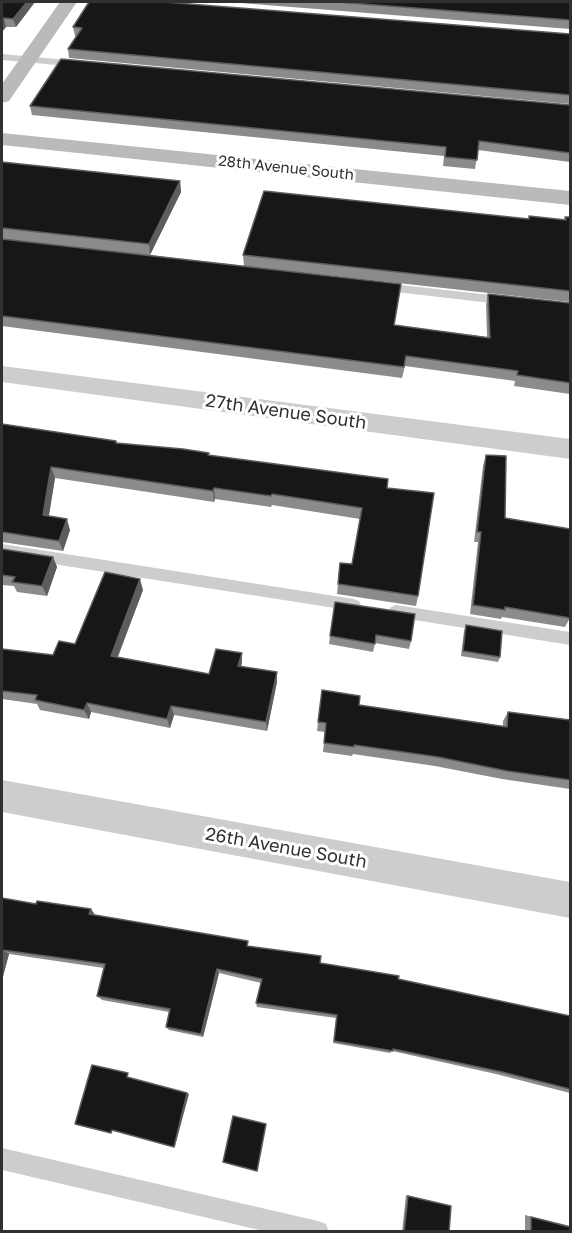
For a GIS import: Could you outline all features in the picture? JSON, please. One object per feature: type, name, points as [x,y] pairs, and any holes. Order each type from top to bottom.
[{"type":"street","points":[[2,97],[68,2]]},
{"type":"street","name":"28th Avenue South","points":[[2,139],[570,198]]},
{"type":"street","name":"27th Avenue South","points":[[2,374],[570,449]]},
{"type":"street","name":"26th Avenue South","points":[[2,796],[570,900]]},
{"type":"lane","points":[[2,57],[83,65]]},
{"type":"lane","points":[[369,285],[523,303]]},
{"type":"lane","points":[[2,550],[570,639]]},
{"type":"lane","points":[[2,1159],[318,1232]]},
{"type":"building","points":[[2,2],[27,2],[13,19],[4,18],[2,21]]},
{"type":"building","points":[[89,2],[164,2],[570,34],[570,95],[68,49],[82,28],[73,27]]},
{"type":"building","points":[[337,2],[570,2],[570,20]]},
{"type":"building","points":[[61,59],[570,105],[570,153],[479,141],[477,160],[445,157],[446,147],[30,106]]},
{"type":"building","points":[[2,162],[180,181],[149,244],[2,228]]},
{"type":"building","points":[[264,191],[529,219],[529,216],[566,220],[565,217],[570,217],[570,291],[243,255]]},
{"type":"building","points":[[2,239],[401,284],[394,325],[490,338],[488,294],[570,303],[570,383],[517,375],[518,371],[406,356],[404,367],[2,316]]},
{"type":"building","points":[[2,424],[116,441],[116,443],[183,449],[209,453],[208,455],[388,479],[387,488],[434,493],[418,596],[338,584],[340,563],[352,564],[362,508],[272,494],[271,496],[214,488],[213,491],[51,467],[43,515],[67,519],[59,541],[2,532]]},
{"type":"building","points":[[486,455],[506,456],[505,518],[570,529],[570,618],[505,607],[505,610],[473,605],[481,532],[477,532]]},
{"type":"building","points":[[2,549],[53,557],[42,586],[12,582],[15,577],[2,575]]},
{"type":"building","points":[[105,572],[140,579],[111,656],[209,674],[216,649],[242,653],[238,666],[277,672],[266,722],[171,706],[167,719],[87,703],[84,710],[35,700],[37,695],[2,691],[2,649],[53,655],[59,641],[75,644]]},
{"type":"building","points":[[335,602],[415,614],[411,641],[376,635],[375,644],[330,636]]},
{"type":"building","points":[[466,625],[502,631],[500,657],[463,651]]},
{"type":"building","points":[[322,690],[360,696],[359,705],[507,727],[508,712],[570,720],[570,780],[507,771],[438,757],[324,743],[326,723],[318,722]]},
{"type":"building","points":[[2,898],[91,909],[89,914],[248,941],[247,946],[321,956],[320,963],[399,976],[398,979],[570,1016],[570,1089],[393,1049],[393,1051],[334,1041],[337,1015],[256,1003],[262,979],[217,969],[201,1034],[166,1027],[170,1009],[97,996],[105,964],[2,950]]},
{"type":"building","points":[[92,1065],[128,1073],[127,1077],[187,1093],[174,1147],[112,1130],[111,1133],[75,1124]]},
{"type":"building","points":[[233,1116],[266,1124],[257,1171],[223,1162]]},
{"type":"building","points":[[408,1196],[451,1206],[449,1232],[404,1232]]},
{"type":"building","points":[[531,1217],[570,1227],[570,1232],[531,1232]]}]
